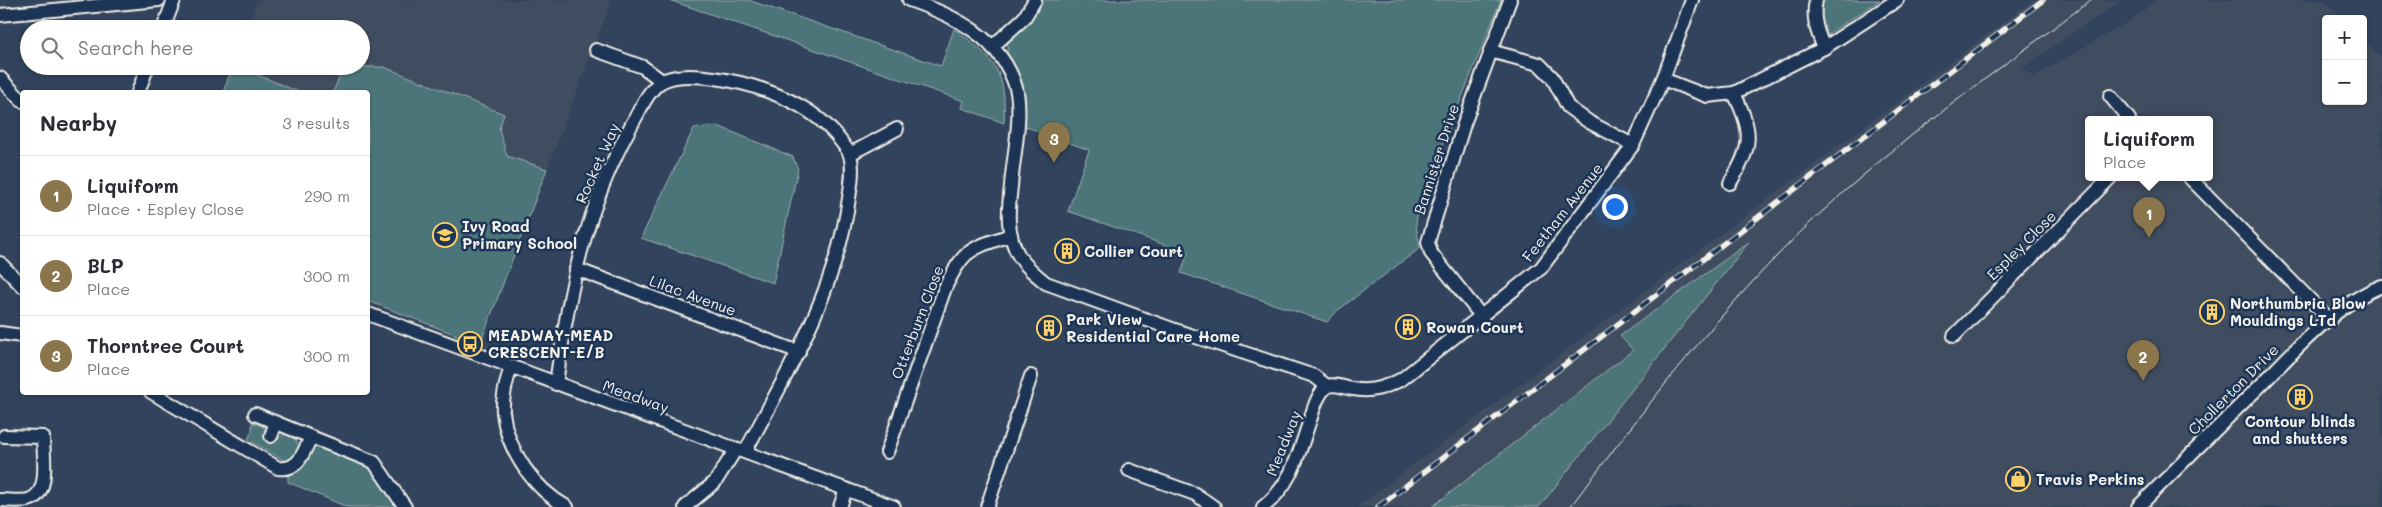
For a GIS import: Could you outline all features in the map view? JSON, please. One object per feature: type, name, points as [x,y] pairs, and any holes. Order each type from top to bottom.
[{"type":"street","points":[[0,15],[159,0]]},
{"type":"street","points":[[166,20],[174,0]]},
{"type":"street","points":[[909,0],[960,21],[992,47],[1004,62],[1016,88],[1018,112],[1008,222],[1020,257],[1030,270],[1046,283],[1172,329],[1314,376],[1327,386]]},
{"type":"street","points":[[992,47],[1024,18],[1035,0]]},
{"type":"street","name":"Bannister Drive","points":[[1482,317],[1431,253],[1428,242],[1464,124],[1510,0]]},
{"type":"street","name":"Feetham Avenue","points":[[1327,386],[1341,385],[1354,390],[1372,390],[1394,384],[1425,362],[1541,268],[1633,145],[1664,79],[1692,0]]},
{"type":"street","points":[[1816,0],[1813,12],[1817,31],[1824,48]]},
{"type":"street","points":[[1664,79],[1708,96],[1734,93],[1824,48],[1897,0]]},
{"type":"street","points":[[596,50],[643,66],[662,81],[708,76],[754,87],[789,99],[819,118],[835,133],[850,154],[851,182],[844,225],[833,269],[799,352],[740,450],[715,482],[685,507]]},
{"type":"street","points":[[1490,51],[1539,64],[1552,77],[1568,107],[1589,122],[1633,145]]},
{"type":"street","points":[[139,90],[145,75]]},
{"type":"street","points":[[0,78],[20,100]]},
{"type":"street","name":"Rocket Way","points":[[556,384],[569,295],[586,228],[619,148],[650,93],[662,81]]},
{"type":"street","points":[[1730,183],[1743,162],[1750,139],[1745,115],[1734,93]]},
{"type":"street","points":[[2110,96],[2127,116]]},
{"type":"street","points":[[850,154],[897,128]]},
{"type":"street","name":"Espley Close","points":[[1954,336],[2107,181]]},
{"type":"street","points":[[2193,181],[2330,320]]},
{"type":"street","name":"Otterburn Close","points":[[887,452],[945,288],[956,265],[971,249],[1011,235]]},
{"type":"street","points":[[0,263],[20,284]]},
{"type":"street","name":"Lilac Avenue","points":[[576,269],[799,352]]},
{"type":"street","name":"Chollerton Drive","points":[[2138,507],[2294,352],[2330,320],[2365,295],[2382,286]]},
{"type":"street","name":"Meadway","points":[[370,315],[894,507]]},
{"type":"street","points":[[0,333],[20,336]]},
{"type":"street","points":[[511,367],[505,389],[503,411],[510,443],[538,485],[551,499],[567,507]]},
{"type":"street","points":[[988,507],[1031,376]]},
{"type":"street","name":"Meadway","points":[[1263,507],[1282,489],[1292,474],[1317,399],[1327,386]]},
{"type":"street","points":[[156,395],[278,468],[286,469],[298,463],[311,437]]},
{"type":"street","points":[[256,414],[374,462],[405,507]]},
{"type":"street","points":[[271,436],[276,423]]},
{"type":"street","points":[[0,500],[29,500],[39,493],[43,482],[43,437],[4,436]]},
{"type":"street","points":[[1129,470],[1194,494],[1214,507]]},
{"type":"street","points":[[840,507],[846,489]]},
{"type":"shaded area","name":"Ivy Road Primary School","points":[[257,0],[612,0],[480,344],[370,302],[370,90],[224,90],[230,75],[370,75],[370,20],[250,20]]},
{"type":"shaded area","points":[[2033,0],[2122,0],[2022,68],[2033,77],[2129,21],[2157,0],[2324,0],[2339,15],[2322,15],[2322,105],[2367,105],[2367,43],[2382,58],[2382,507],[1539,507],[1746,243],[1620,336],[1633,350],[1432,507],[1357,507]]},
{"type":"green space","points":[[669,0],[748,0],[941,66],[954,29],[980,49],[996,68],[1003,91],[1004,123],[962,108],[964,101]]},
{"type":"green space","points":[[1042,0],[1501,0],[1418,206],[1416,225],[1420,248],[1337,311],[1327,322],[1181,273],[1188,253],[1068,211],[1089,150],[1024,126],[1025,95],[1007,53],[1008,40],[1031,18]]},
{"type":"green space","points":[[1821,0],[1880,0],[1825,36],[1818,13]]},
{"type":"green space","points":[[370,67],[384,67],[504,114],[499,129],[507,156],[547,169],[480,344],[370,302],[370,90],[334,90],[340,75],[370,75]]},
{"type":"green space","points":[[229,75],[258,75],[294,90],[224,90]]},
{"type":"green space","points":[[718,126],[793,157],[798,169],[773,283],[641,238],[694,128]]},
{"type":"green space","points":[[1749,242],[1539,507],[1432,507],[1633,350],[1620,336]]},
{"type":"green space","points":[[252,422],[264,427],[266,438],[274,442],[284,434],[294,438],[299,448],[294,456],[285,461],[248,439],[252,431]]},
{"type":"green space","points":[[318,447],[365,462],[397,507],[347,507],[288,482],[288,474],[296,472],[312,448]]},
{"type":"tram line","points":[[1570,507],[1656,395],[1716,323],[1747,287],[1813,220],[1914,134],[1984,79],[2091,0]]},
{"type":"railway","points":[[1378,507],[2043,0]]},
{"type":"place","name":"Thorntree Court","points":[[1054,163]]},
{"type":"place","name":"Ivy Road Primary School","points":[[445,235]]},
{"type":"place","name":"Liquiform","points":[[2149,238]]},
{"type":"place","name":"Collier Court","points":[[1067,251]]},
{"type":"place","name":"Northumbria Blow Mouldings LTd","points":[[2212,312]]},
{"type":"place","name":"Rowan Court","points":[[1408,327]]},
{"type":"place","name":"Park View Residential Care Home","points":[[1049,328]]},
{"type":"place","name":"MEADWAY-MEAD CRESCENT-E/B","points":[[470,344]]},
{"type":"place","name":"BLP","points":[[2143,381]]},
{"type":"place","name":"Contour blinds and shutters","points":[[2300,397]]},
{"type":"place","name":"Travis Perkins","points":[[2018,479]]}]
